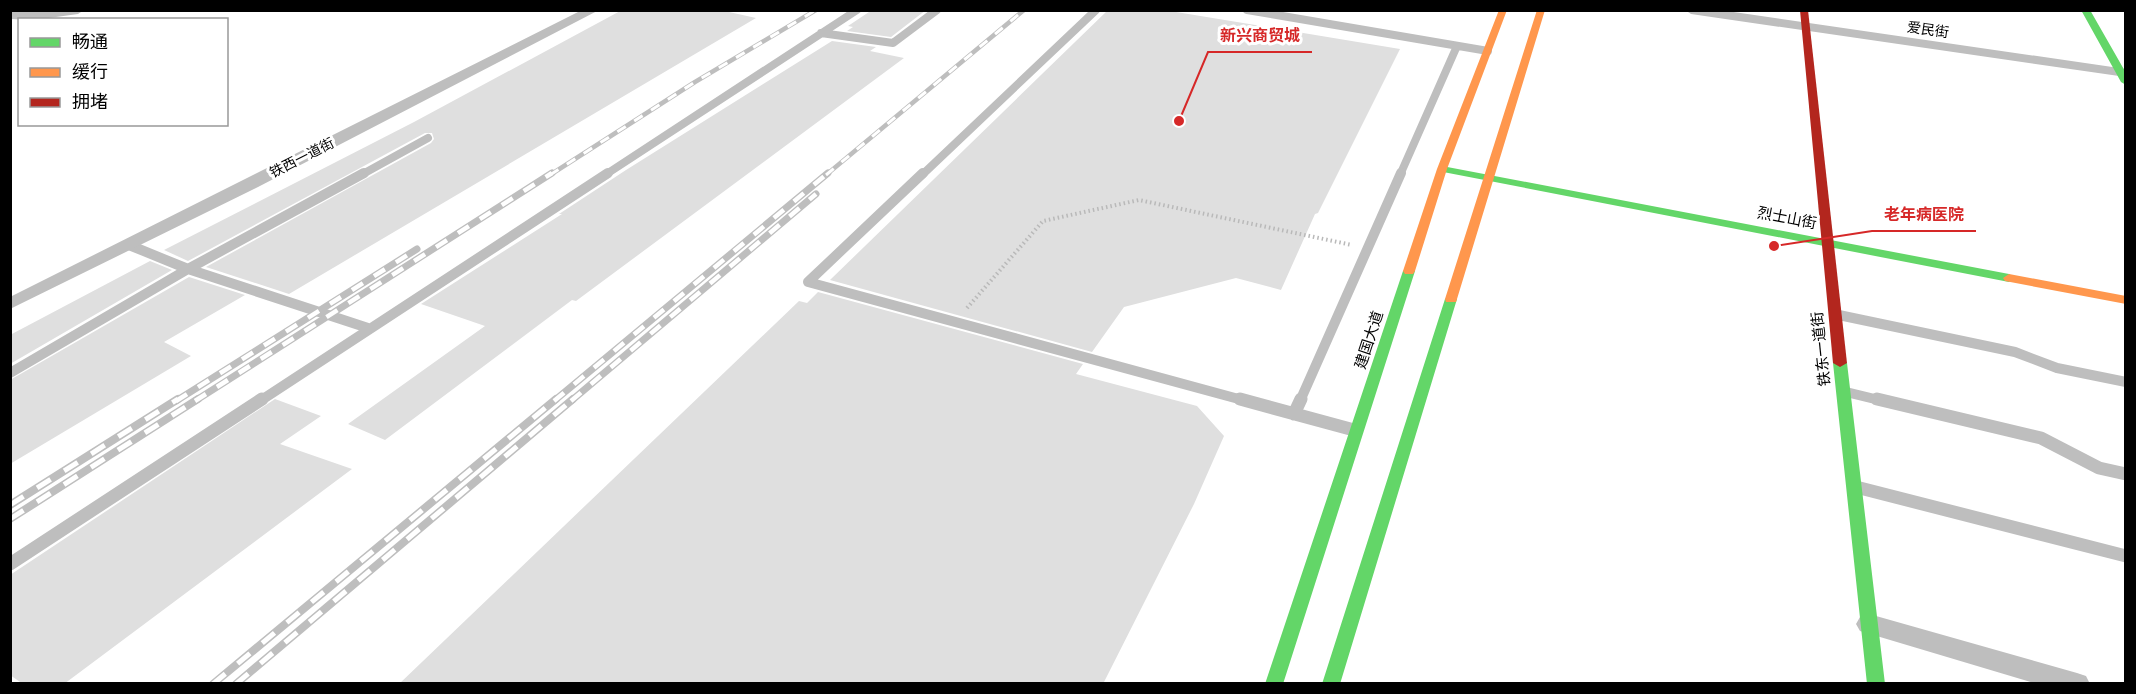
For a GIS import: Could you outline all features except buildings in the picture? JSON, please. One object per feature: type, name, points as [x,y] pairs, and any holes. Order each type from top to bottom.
[{"type":"main road","name":"建国大道","points":[[1274,684],[1442,169],[1503,10]]},
{"type":"main road","points":[[1332,684],[1541,10]]},
{"type":"main road","name":"铁东一道街","points":[[1804,10],[1826,242],[1875,684]]},
{"type":"main road","points":[[2085,10],[2123,76]]},
{"type":"main road","name":"烈士山街","points":[[1442,169],[2126,300]]},
{"type":"street","points":[[10,15],[32,16],[78,10]]},
{"type":"street","name":"铁西一道街","points":[[10,304],[593,10]]},
{"type":"street","name":"爱民街","points":[[1691,10],[2123,76]]},
{"type":"street","points":[[1869,624],[2077,684]]},
{"type":"lane","points":[[10,564],[857,10]]},
{"type":"lane","points":[[821,33],[893,43],[937,10]]},
{"type":"lane","points":[[1096,10],[808,282],[1357,431]]},
{"type":"lane","points":[[1247,10],[1488,51]]},
{"type":"lane","points":[[1294,414],[1457,46]]},
{"type":"lane","points":[[10,373],[189,268],[428,138]]},
{"type":"lane","points":[[129,245],[189,268],[368,328]]},
{"type":"lane","points":[[1834,314],[2015,352],[2057,368],[2126,382]]},
{"type":"lane","points":[[1843,391],[2041,438],[2098,468],[2126,474]]},
{"type":"lane","points":[[1853,486],[2126,556]]},
{"type":"path","points":[[955,322],[1043,222],[1139,200],[1367,248]]},
{"type":"railway","points":[[550,175],[695,82],[816,10]]},
{"type":"railway","points":[[826,175],[1024,10]]},
{"type":"railway","points":[[195,401],[552,173]]},
{"type":"railway","points":[[554,401],[828,173]]},
{"type":"railway","points":[[571,401],[816,194]]},
{"type":"railway","points":[[176,401],[417,249]]},
{"type":"railway","points":[[10,505],[178,399]]},
{"type":"railway","points":[[10,519],[198,399]]},
{"type":"railway","points":[[213,684],[556,399]]},
{"type":"railway","points":[[236,684],[573,399]]},
{"type":"traffic: fast","points":[[2085,10],[2126,82]]},
{"type":"traffic: fast","points":[[1442,169],[2009,278]]},
{"type":"traffic: fast","points":[[1274,684],[1409,271]]},
{"type":"traffic: fast","points":[[1331,684],[1451,299]]},
{"type":"traffic: fast","points":[[1840,363],[1876,684]]},
{"type":"traffic: slow","points":[[1409,271],[1442,169],[1503,10]]},
{"type":"traffic: slow","points":[[1451,299],[1541,10]]},
{"type":"traffic: slow","points":[[2009,278],[2126,300]]},
{"type":"traffic: jam","points":[[1804,10],[1840,363]]},
{"type":"place","name":"新兴商贸城","points":[[1179,121]]},
{"type":"place","name":"老年病医院","points":[[1774,246]]}]
